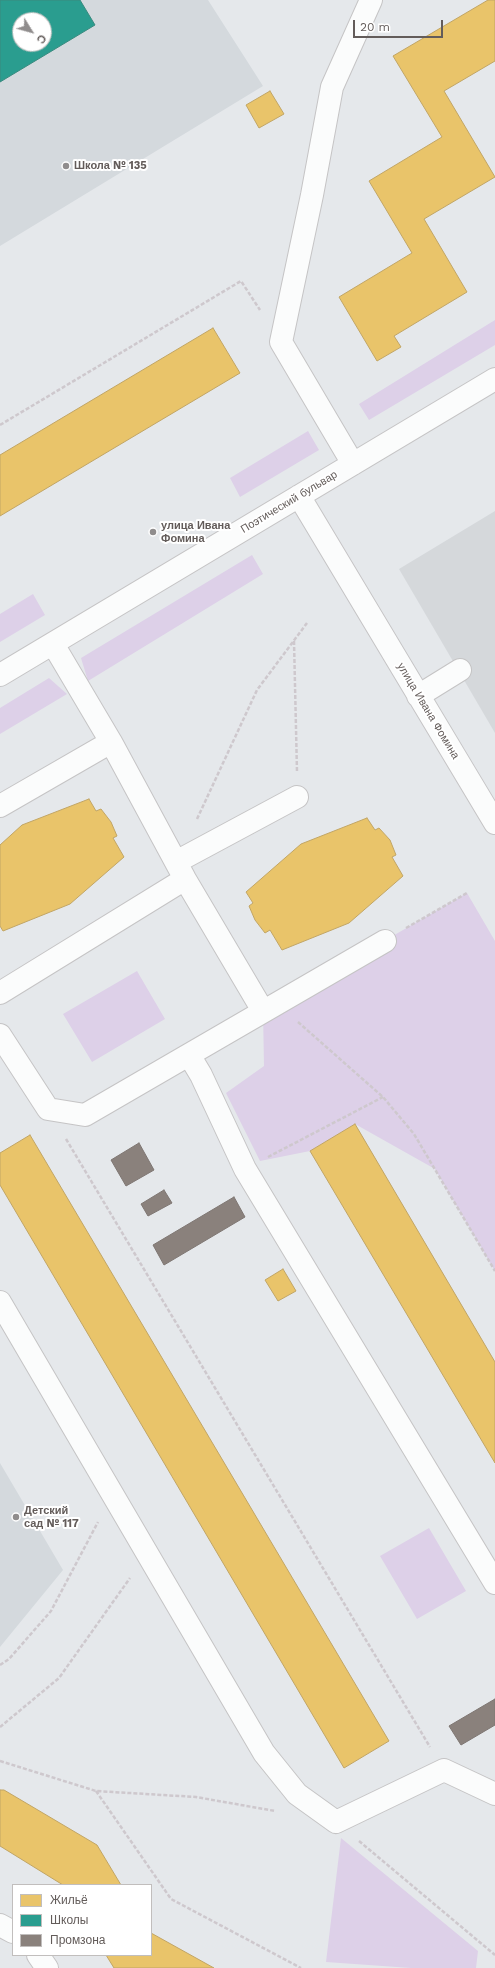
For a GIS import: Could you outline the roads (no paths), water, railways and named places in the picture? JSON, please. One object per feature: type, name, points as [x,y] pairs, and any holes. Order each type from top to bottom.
[{"type":"street","points":[[353,464],[281,342],[312,195],[332,87],[372,0]]},
{"type":"street","name":"Поэтический бульвар","points":[[0,676],[495,379]]},
{"type":"street","name":"улица Ивана Фомина","points":[[299,496],[495,824]]},
{"type":"street","points":[[53,644],[110,742],[180,871],[270,1008]]},
{"type":"street","points":[[418,696],[460,670]]},
{"type":"street","points":[[0,806],[110,742]]},
{"type":"street","points":[[0,993],[180,871],[297,797]]},
{"type":"street","points":[[0,1035],[48,1109],[85,1115],[385,941]]},
{"type":"street","points":[[189,1055],[201,1075],[245,1169],[495,1583]]},
{"type":"street","points":[[0,1302],[264,1753],[297,1794],[336,1822],[444,1770],[495,1794]]},
{"type":"street","points":[[0,1925],[12,1931]]},
{"type":"street","points":[[39,1956],[47,1968]]},
{"type":"place","name":"Школа № 135","points":[[66,166]]},
{"type":"place","name":"улица Ивана Фомина","points":[[153,532]]},
{"type":"place","name":"Детский сад № 117","points":[[16,1517]]}]
